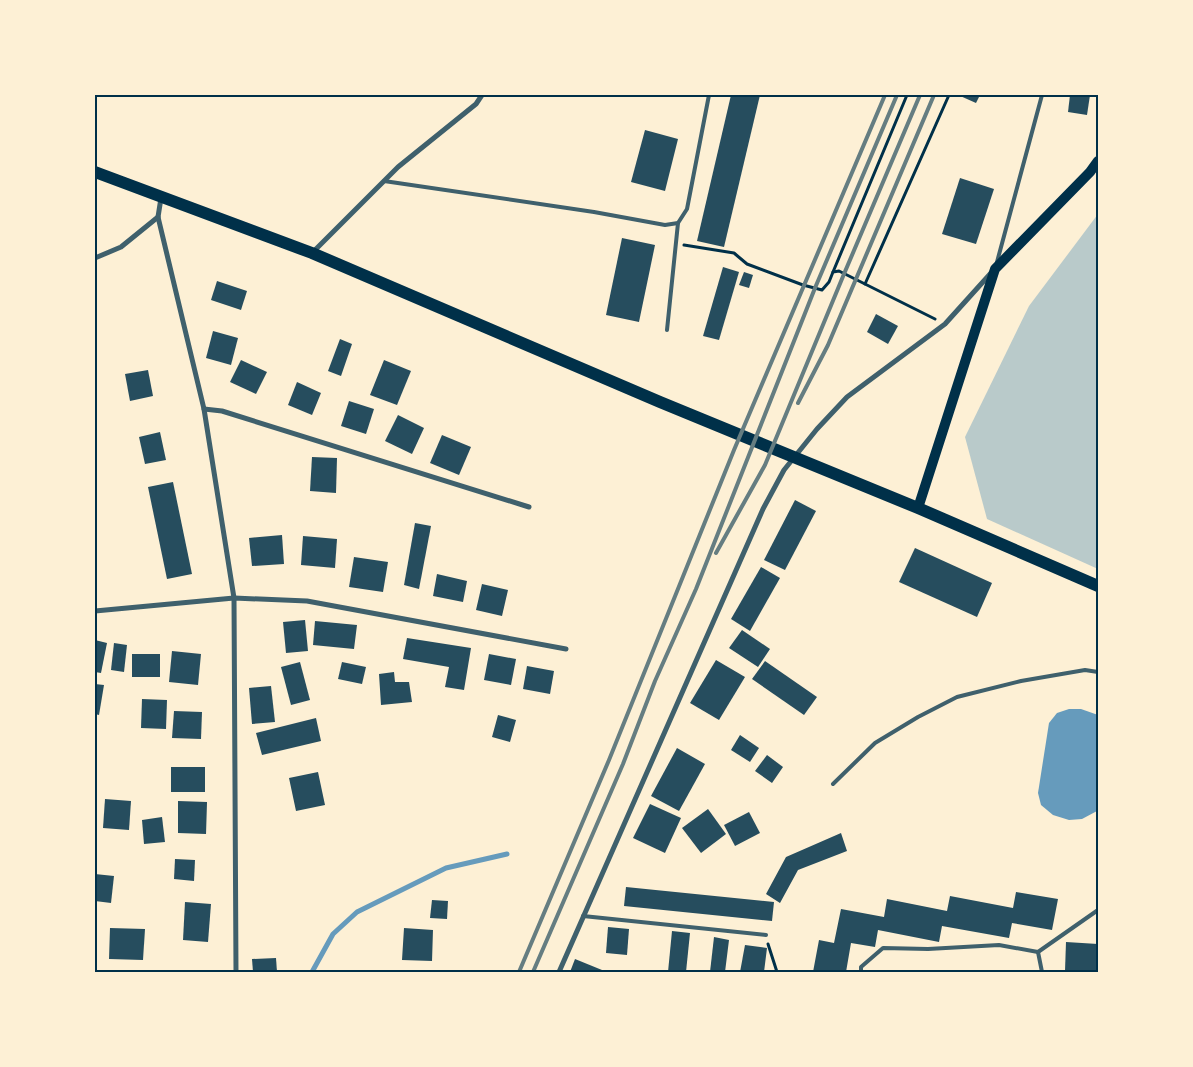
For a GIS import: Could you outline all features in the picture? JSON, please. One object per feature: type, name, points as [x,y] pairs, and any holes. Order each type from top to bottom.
[{"type":"main road","points":[[918,508],[995,269],[1098,162]]},
{"type":"main road","points":[[95,172],[161,195],[312,253],[660,402],[918,508],[1098,586]]},
{"type":"street","points":[[312,253],[398,167],[476,104],[482,95]]},
{"type":"street","points":[[161,195],[158,217],[204,409],[234,598],[236,972]]},
{"type":"street","points":[[95,258],[121,248],[158,217]]},
{"type":"street","points":[[559,972],[763,509],[784,470],[817,429],[847,397],[945,324],[995,269]]},
{"type":"street","points":[[204,409],[222,411],[530,507]]},
{"type":"street","points":[[95,611],[234,598],[307,600],[566,649]]},
{"type":"lane","points":[[667,330],[678,223],[687,209],[709,95]]},
{"type":"lane","points":[[995,269],[1042,95]]},
{"type":"lane","points":[[384,181],[594,212],[665,225],[678,223]]},
{"type":"lane","points":[[833,784],[875,743],[956,697],[1021,681],[1086,670],[1098,672]]},
{"type":"lane","points":[[860,972],[861,967],[883,948],[928,949],[999,944],[1038,952],[1098,910]]},
{"type":"lane","points":[[583,916],[766,935]]},
{"type":"lane","points":[[1038,952],[1042,972]]},
{"type":"path","points":[[676,243],[734,254],[747,264],[822,290],[829,282],[907,95]]},
{"type":"path","points":[[865,284],[949,95]]},
{"type":"path","points":[[833,272],[838,271],[945,324]]},
{"type":"path","points":[[766,935],[778,972]]},
{"type":"shaded area","points":[[1098,214],[1098,569],[987,519],[965,437],[1029,306]]},
{"type":"water","points":[[1069,709],[1081,709],[1098,715],[1098,809],[1082,819],[1069,820],[1053,815],[1041,805],[1038,793],[1049,723],[1057,713]]},
{"type":"building","points":[[731,95],[760,95],[724,247],[697,241]]},
{"type":"building","points":[[958,95],[980,95],[976,103]]},
{"type":"building","points":[[1070,95],[1090,95],[1087,115],[1068,112]]},
{"type":"building","points":[[645,130],[678,139],[665,191],[631,182]]},
{"type":"building","points":[[960,178],[994,189],[976,244],[942,234]]},
{"type":"building","points":[[622,238],[655,245],[639,322],[606,315]]},
{"type":"building","points":[[723,267],[739,272],[719,340],[703,336]]},
{"type":"building","points":[[744,272],[753,275],[749,288],[739,285]]},
{"type":"building","points":[[217,281],[247,291],[241,310],[211,300]]},
{"type":"building","points":[[876,314],[898,326],[888,344],[867,332]]},
{"type":"building","points":[[213,331],[238,338],[231,365],[206,358]]},
{"type":"building","points":[[340,339],[352,344],[341,376],[328,371]]},
{"type":"building","points":[[241,360],[267,372],[256,394],[230,382]]},
{"type":"building","points":[[384,360],[411,371],[397,405],[370,395]]},
{"type":"building","points":[[148,370],[153,396],[130,401],[125,374]]},
{"type":"building","points":[[297,382],[321,393],[312,415],[288,405]]},
{"type":"building","points":[[349,401],[374,409],[366,434],[341,426]]},
{"type":"building","points":[[398,415],[424,428],[412,454],[385,441]]},
{"type":"building","points":[[160,432],[166,460],[145,464],[139,437]]},
{"type":"building","points":[[442,435],[471,447],[459,475],[430,463]]},
{"type":"building","points":[[312,457],[337,458],[336,493],[310,491]]},
{"type":"building","points":[[173,482],[192,574],[167,579],[148,487]]},
{"type":"building","points":[[795,500],[816,511],[785,570],[764,560]]},
{"type":"building","points":[[415,523],[431,526],[419,589],[404,585]]},
{"type":"building","points":[[282,535],[284,564],[252,566],[249,538]]},
{"type":"building","points":[[303,536],[337,539],[335,568],[301,565]]},
{"type":"building","points":[[915,548],[992,583],[977,617],[899,582]]},
{"type":"building","points":[[354,557],[388,562],[383,592],[349,587]]},
{"type":"building","points":[[761,567],[780,578],[750,631],[731,619]]},
{"type":"building","points":[[437,574],[467,581],[463,602],[433,596]]},
{"type":"building","points":[[482,584],[508,590],[502,616],[476,610]]},
{"type":"building","points":[[305,620],[308,651],[286,653],[283,622]]},
{"type":"building","points":[[315,621],[357,625],[354,649],[313,645]]},
{"type":"building","points":[[742,630],[770,649],[758,667],[729,648]]},
{"type":"building","points":[[407,638],[471,648],[464,690],[445,687],[449,667],[403,659]]},
{"type":"building","points":[[95,640],[107,643],[101,673],[95,672]]},
{"type":"building","points":[[114,643],[127,645],[124,672],[111,670]]},
{"type":"building","points":[[172,651],[201,654],[198,685],[169,682]]},
{"type":"building","points":[[132,654],[160,654],[160,677],[132,677]]},
{"type":"building","points":[[489,654],[516,659],[511,685],[484,680]]},
{"type":"building","points":[[716,660],[745,677],[719,720],[690,703]]},
{"type":"building","points":[[765,661],[817,697],[804,715],[752,679]]},
{"type":"building","points":[[300,662],[310,700],[291,705],[281,667]]},
{"type":"building","points":[[342,662],[366,667],[362,684],[338,679]]},
{"type":"building","points":[[527,666],[554,671],[550,694],[523,689]]},
{"type":"building","points":[[394,672],[395,682],[409,682],[412,702],[381,705],[379,674]]},
{"type":"building","points":[[95,684],[104,685],[99,715],[95,714]]},
{"type":"building","points":[[271,686],[275,722],[252,724],[249,688]]},
{"type":"building","points":[[142,699],[167,700],[166,729],[141,728]]},
{"type":"building","points":[[174,711],[202,712],[201,739],[172,738]]},
{"type":"building","points":[[498,715],[516,720],[510,742],[492,737]]},
{"type":"building","points":[[316,718],[321,741],[262,755],[256,733]]},
{"type":"building","points":[[740,735],[759,748],[750,762],[731,750]]},
{"type":"building","points":[[677,748],[705,764],[679,811],[651,796]]},
{"type":"building","points":[[767,755],[783,767],[772,783],[755,771]]},
{"type":"building","points":[[171,767],[205,767],[205,792],[171,792]]},
{"type":"building","points":[[318,772],[325,805],[296,811],[289,778]]},
{"type":"building","points":[[105,799],[131,801],[129,830],[103,828]]},
{"type":"building","points":[[178,801],[207,802],[206,834],[178,833]]},
{"type":"building","points":[[650,804],[681,818],[665,853],[633,838]]},
{"type":"building","points":[[708,809],[726,834],[701,853],[682,828]]},
{"type":"building","points":[[749,812],[760,833],[735,846],[724,825]]},
{"type":"building","points":[[162,817],[165,842],[144,844],[142,820]]},
{"type":"building","points":[[841,833],[847,851],[798,870],[780,903],[766,894],[786,857]]},
{"type":"building","points":[[175,859],[195,860],[194,881],[174,879]]},
{"type":"building","points":[[95,874],[114,876],[111,903],[95,901]]},
{"type":"building","points":[[626,887],[774,902],[772,921],[624,906]]},
{"type":"building","points":[[1016,892],[1058,899],[1052,930],[1012,923],[1009,938],[942,926],[939,942],[878,930],[875,947],[851,943],[846,972],[813,972],[819,940],[834,943],[841,909],[884,917],[887,899],[947,911],[950,896],[1013,908]]},
{"type":"building","points":[[432,900],[448,901],[447,919],[430,918]]},
{"type":"building","points":[[185,902],[211,904],[208,942],[183,940]]},
{"type":"building","points":[[608,927],[629,929],[627,955],[606,953]]},
{"type":"building","points":[[110,928],[145,929],[143,960],[109,959]]},
{"type":"building","points":[[404,928],[433,930],[432,961],[402,960]]},
{"type":"building","points":[[672,931],[690,933],[686,972],[668,972]]},
{"type":"building","points":[[714,937],[729,940],[725,972],[710,972]]},
{"type":"building","points":[[1066,942],[1098,944],[1098,972],[1065,971]]},
{"type":"building","points":[[745,945],[767,948],[764,972],[740,972]]},
{"type":"building","points":[[276,958],[277,972],[253,972],[252,959]]},
{"type":"building","points":[[575,959],[602,970],[601,972],[570,972]]},
{"type":"waterway","points":[[312,972],[333,934],[357,912],[446,868],[507,854]]},
{"type":"railway","points":[[519,972],[609,760],[734,450],[885,95]]},
{"type":"railway","points":[[533,972],[623,764],[655,681],[696,589],[815,288],[897,95]]},
{"type":"railway","points":[[716,553],[765,465],[920,95]]},
{"type":"railway","points":[[798,403],[828,345],[934,95]]}]
